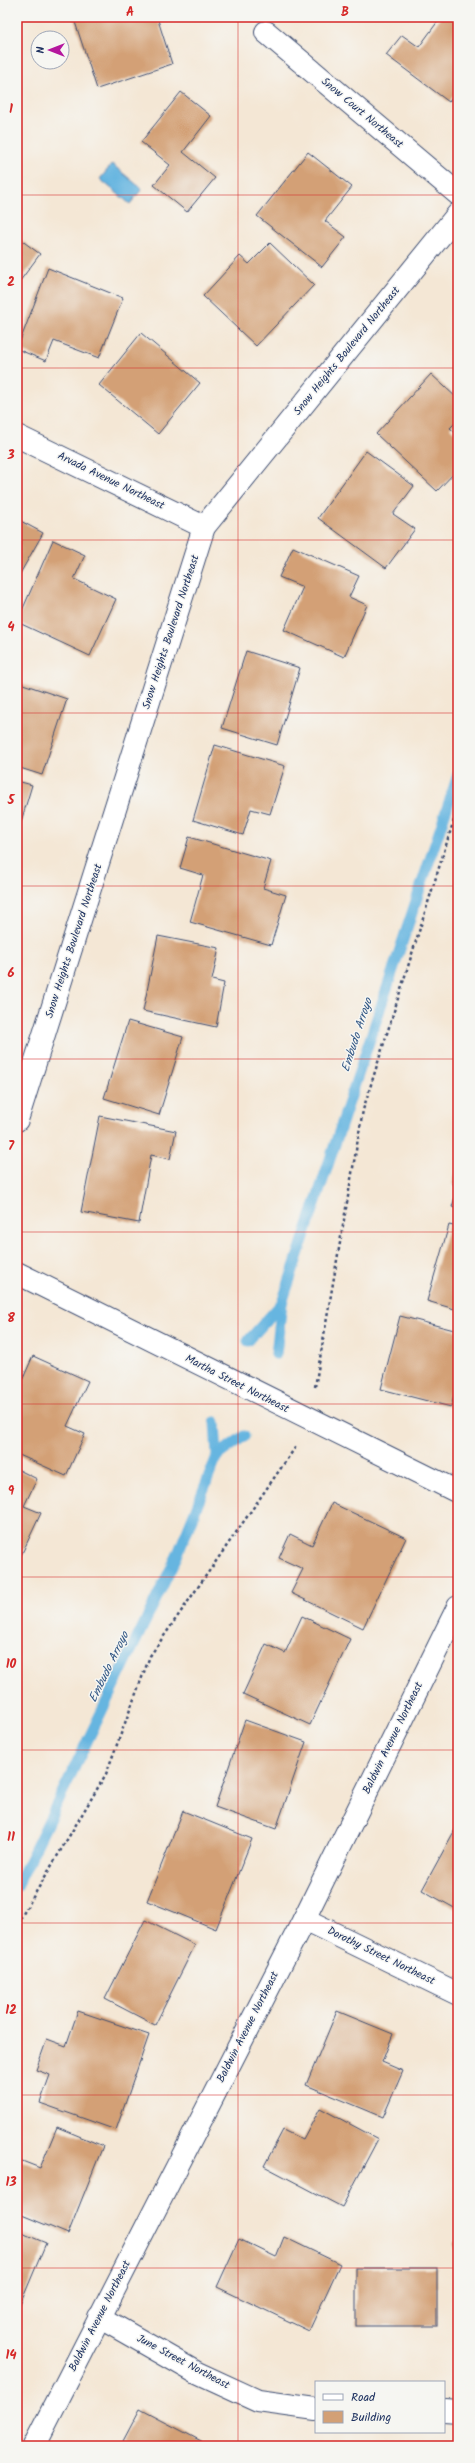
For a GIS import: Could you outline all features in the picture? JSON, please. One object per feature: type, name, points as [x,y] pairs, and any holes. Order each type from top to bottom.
[{"type":"street","name":"Snow Court Northeast","points":[[266,32],[458,194]]},
{"type":"street","name":"Snow Heights Boulevard Northeast","points":[[17,1120],[204,527],[458,214]]},
{"type":"street","name":"Arvada Avenue Northeast","points":[[17,436],[204,527]]},
{"type":"street","name":"Martha Street Northeast","points":[[17,1273],[458,1492]]},
{"type":"street","name":"Baldwin Avenue Northeast","points":[[34,2446],[304,1919],[458,1607]]},
{"type":"street","name":"Dorothy Street Northeast","points":[[304,1919],[458,1994]]},
{"type":"street","name":"June Street Northeast","points":[[99,2317],[197,2373],[258,2401],[315,2409]]},
{"type":"street","points":[[445,2410],[458,2411]]},
{"type":"water","points":[[112,164],[142,189],[130,204],[100,179]]},
{"type":"building","points":[[81,17],[157,17],[172,64],[97,89],[74,19]]},
{"type":"building","points":[[441,17],[458,17],[458,90],[449,102],[386,55],[402,35],[419,47]]},
{"type":"building","points":[[181,92],[211,116],[183,152],[215,178],[187,212],[154,185],[170,165],[141,142]]},
{"type":"building","points":[[308,152],[352,187],[325,221],[346,237],[322,267],[257,216]]},
{"type":"building","points":[[17,237],[40,254],[17,285]]},
{"type":"building","points":[[270,243],[314,285],[256,346],[203,296],[240,256],[249,264]]},
{"type":"building","points":[[48,268],[123,298],[99,358],[54,341],[46,361],[17,349]]},
{"type":"building","points":[[141,333],[200,383],[158,434],[99,385]]},
{"type":"building","points":[[431,374],[458,399],[458,420],[450,428],[458,435],[458,469],[437,491],[376,434]]},
{"type":"building","points":[[366,451],[414,486],[393,514],[415,529],[386,568],[318,518]]},
{"type":"building","points":[[17,519],[43,533],[17,579]]},
{"type":"building","points":[[53,540],[85,555],[74,579],[116,599],[90,656],[17,622]]},
{"type":"building","points":[[293,547],[359,576],[349,597],[367,605],[344,657],[284,630],[303,587],[279,577]]},
{"type":"building","points":[[246,651],[300,668],[277,745],[222,728]]},
{"type":"building","points":[[17,682],[67,699],[42,775],[17,767]]},
{"type":"building","points":[[215,745],[285,766],[270,814],[251,809],[243,835],[193,820]]},
{"type":"building","points":[[17,781],[32,785],[17,835]]},
{"type":"building","points":[[189,837],[271,861],[263,888],[286,895],[271,945],[190,922],[203,875],[180,868]]},
{"type":"building","points":[[158,936],[219,948],[212,980],[224,983],[216,1027],[143,1011]]},
{"type":"building","points":[[128,1021],[183,1037],[159,1115],[104,1098]]},
{"type":"building","points":[[100,1116],[176,1131],[170,1159],[151,1155],[139,1223],[81,1212]]},
{"type":"building","points":[[458,1167],[458,1186],[452,1184]]},
{"type":"building","points":[[458,1187],[458,1209],[452,1207]]},
{"type":"building","points":[[449,1225],[458,1227],[458,1310],[427,1301]]},
{"type":"building","points":[[400,1316],[458,1331],[458,1381],[451,1407],[381,1389]]},
{"type":"building","points":[[33,1356],[88,1381],[67,1426],[85,1434],[66,1476],[17,1454],[17,1392]]},
{"type":"building","points":[[17,1469],[37,1479],[24,1506],[41,1513],[17,1564]]},
{"type":"building","points":[[332,1503],[406,1538],[363,1628],[291,1593],[303,1569],[279,1558],[290,1534],[312,1545]]},
{"type":"building","points":[[302,1616],[350,1639],[310,1725],[243,1694],[266,1644],[285,1653]]},
{"type":"building","points":[[245,1720],[306,1742],[276,1829],[215,1807]]},
{"type":"building","points":[[183,1811],[252,1839],[216,1929],[147,1901]]},
{"type":"building","points":[[458,1826],[458,1910],[422,1890]]},
{"type":"building","points":[[145,1920],[195,1945],[155,2025],[105,1999]]},
{"type":"building","points":[[78,2011],[149,2035],[116,2130],[40,2103],[50,2075],[36,2070],[47,2039],[66,2046]]},
{"type":"building","points":[[337,2011],[393,2034],[382,2062],[403,2071],[383,2117],[306,2085]]},
{"type":"building","points":[[320,2108],[378,2139],[342,2207],[264,2166],[283,2130],[303,2140]]},
{"type":"building","points":[[57,2127],[103,2146],[68,2234],[17,2213],[17,2159],[40,2168]]},
{"type":"building","points":[[17,2231],[46,2243],[17,2312]]},
{"type":"building","points":[[284,2237],[340,2264],[309,2331],[217,2287],[239,2239],[276,2257]]},
{"type":"building","points":[[455,2241],[458,2241],[458,2325],[455,2325]]},
{"type":"building","points":[[356,2268],[437,2268],[437,2326],[356,2326]]},
{"type":"building","points":[[140,2409],[203,2442],[201,2446],[131,2446],[123,2441]]},
{"type":"waterway","name":"Embudo Arroyo","points":[[276,1354],[282,1303],[458,775]]},
{"type":"waterway","name":"Embudo Arroyo","points":[[248,1341],[282,1303]]},
{"type":"waterway","name":"Embudo Arroyo","points":[[17,1886],[177,1556],[217,1456],[215,1422]]},
{"type":"waterway","name":"Embudo Arroyo","points":[[217,1456],[244,1436]]}]
